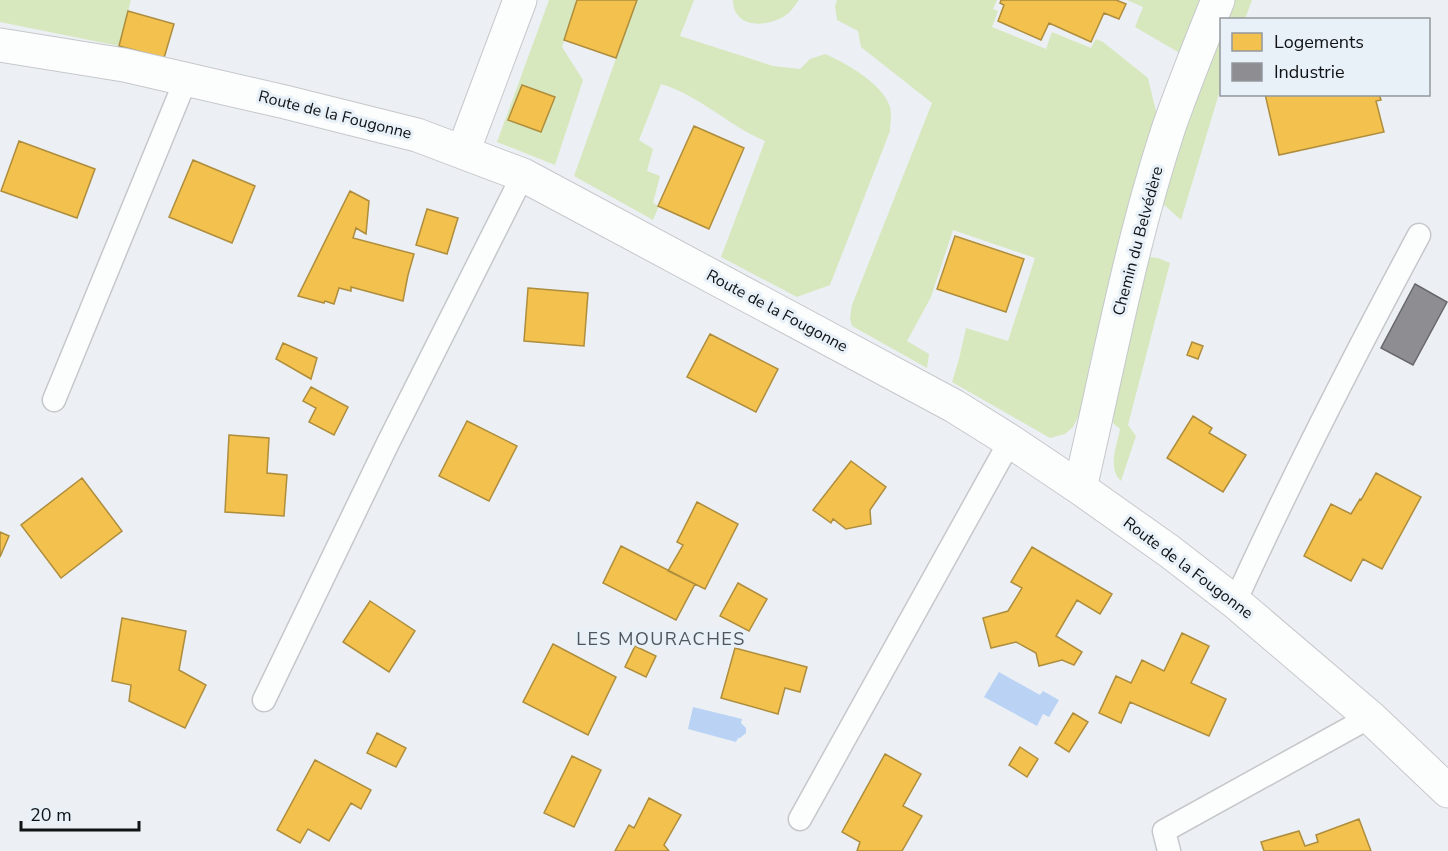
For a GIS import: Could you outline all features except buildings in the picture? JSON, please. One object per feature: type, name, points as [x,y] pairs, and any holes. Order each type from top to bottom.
[{"type":"street","points":[[463,152],[520,0]]},
{"type":"street","name":"Chemin du Belvédère","points":[[1080,488],[1140,228],[1169,128],[1218,0]]},
{"type":"street","name":"Route de la Fougonne","points":[[0,45],[124,65],[417,135],[523,175],[954,406],[1010,441],[1080,488],[1235,602],[1370,717],[1448,790]]},
{"type":"lane","points":[[54,400],[186,80]]},
{"type":"lane","points":[[264,700],[388,443],[523,175]]},
{"type":"lane","points":[[1235,602],[1329,405],[1419,235]]},
{"type":"lane","points":[[800,819],[1010,441]]},
{"type":"lane","points":[[1169,851],[1164,831],[1370,717]]},
{"type":"green space","points":[[0,0],[131,0],[119,46],[0,22]]},
{"type":"green space","points":[[549,0],[577,0],[562,47],[583,80],[555,165],[497,142]]},
{"type":"green space","points":[[637,0],[694,0],[680,36],[773,66],[800,69],[810,59],[825,54],[863,75],[886,98],[891,110],[890,131],[830,285],[797,297],[721,257],[765,141],[675,89],[661,84],[639,140],[653,149],[647,171],[660,176],[653,203],[659,206],[653,220],[574,176]]},
{"type":"green space","points":[[733,0],[799,0],[786,15],[761,24],[745,21],[739,16]]},
{"type":"green space","points":[[837,0],[997,0],[993,9],[998,11],[992,27],[1046,49],[1052,32],[1091,48],[1096,39],[1103,42],[1148,78],[1158,120],[1092,353],[1080,413],[1073,427],[1065,434],[1050,438],[952,382],[966,328],[1008,341],[1035,258],[953,230],[931,297],[907,341],[929,354],[927,368],[852,326],[850,318],[852,305],[932,103],[861,47],[858,31],[837,20],[835,6]]},
{"type":"green space","points":[[1127,0],[1207,0],[1185,56],[1135,27],[1143,7]]},
{"type":"green space","points":[[1231,0],[1252,0],[1245,18],[1224,18]]},
{"type":"green space","points":[[1220,27],[1220,90],[1181,220],[1161,202]]},
{"type":"green space","points":[[1150,257],[1170,263],[1128,425],[1136,436],[1121,481],[1117,476],[1114,463],[1120,429],[1113,423],[1120,356],[1144,262]]},
{"type":"water","points":[[999,672],[1040,695],[1043,691],[1059,700],[1049,717],[1043,714],[1037,726],[984,697]]},
{"type":"water","points":[[693,707],[742,719],[741,723],[746,728],[746,733],[736,742],[688,729]]},
{"type":"district","name":"LES MOURACHES","points":[[661,639]]}]
